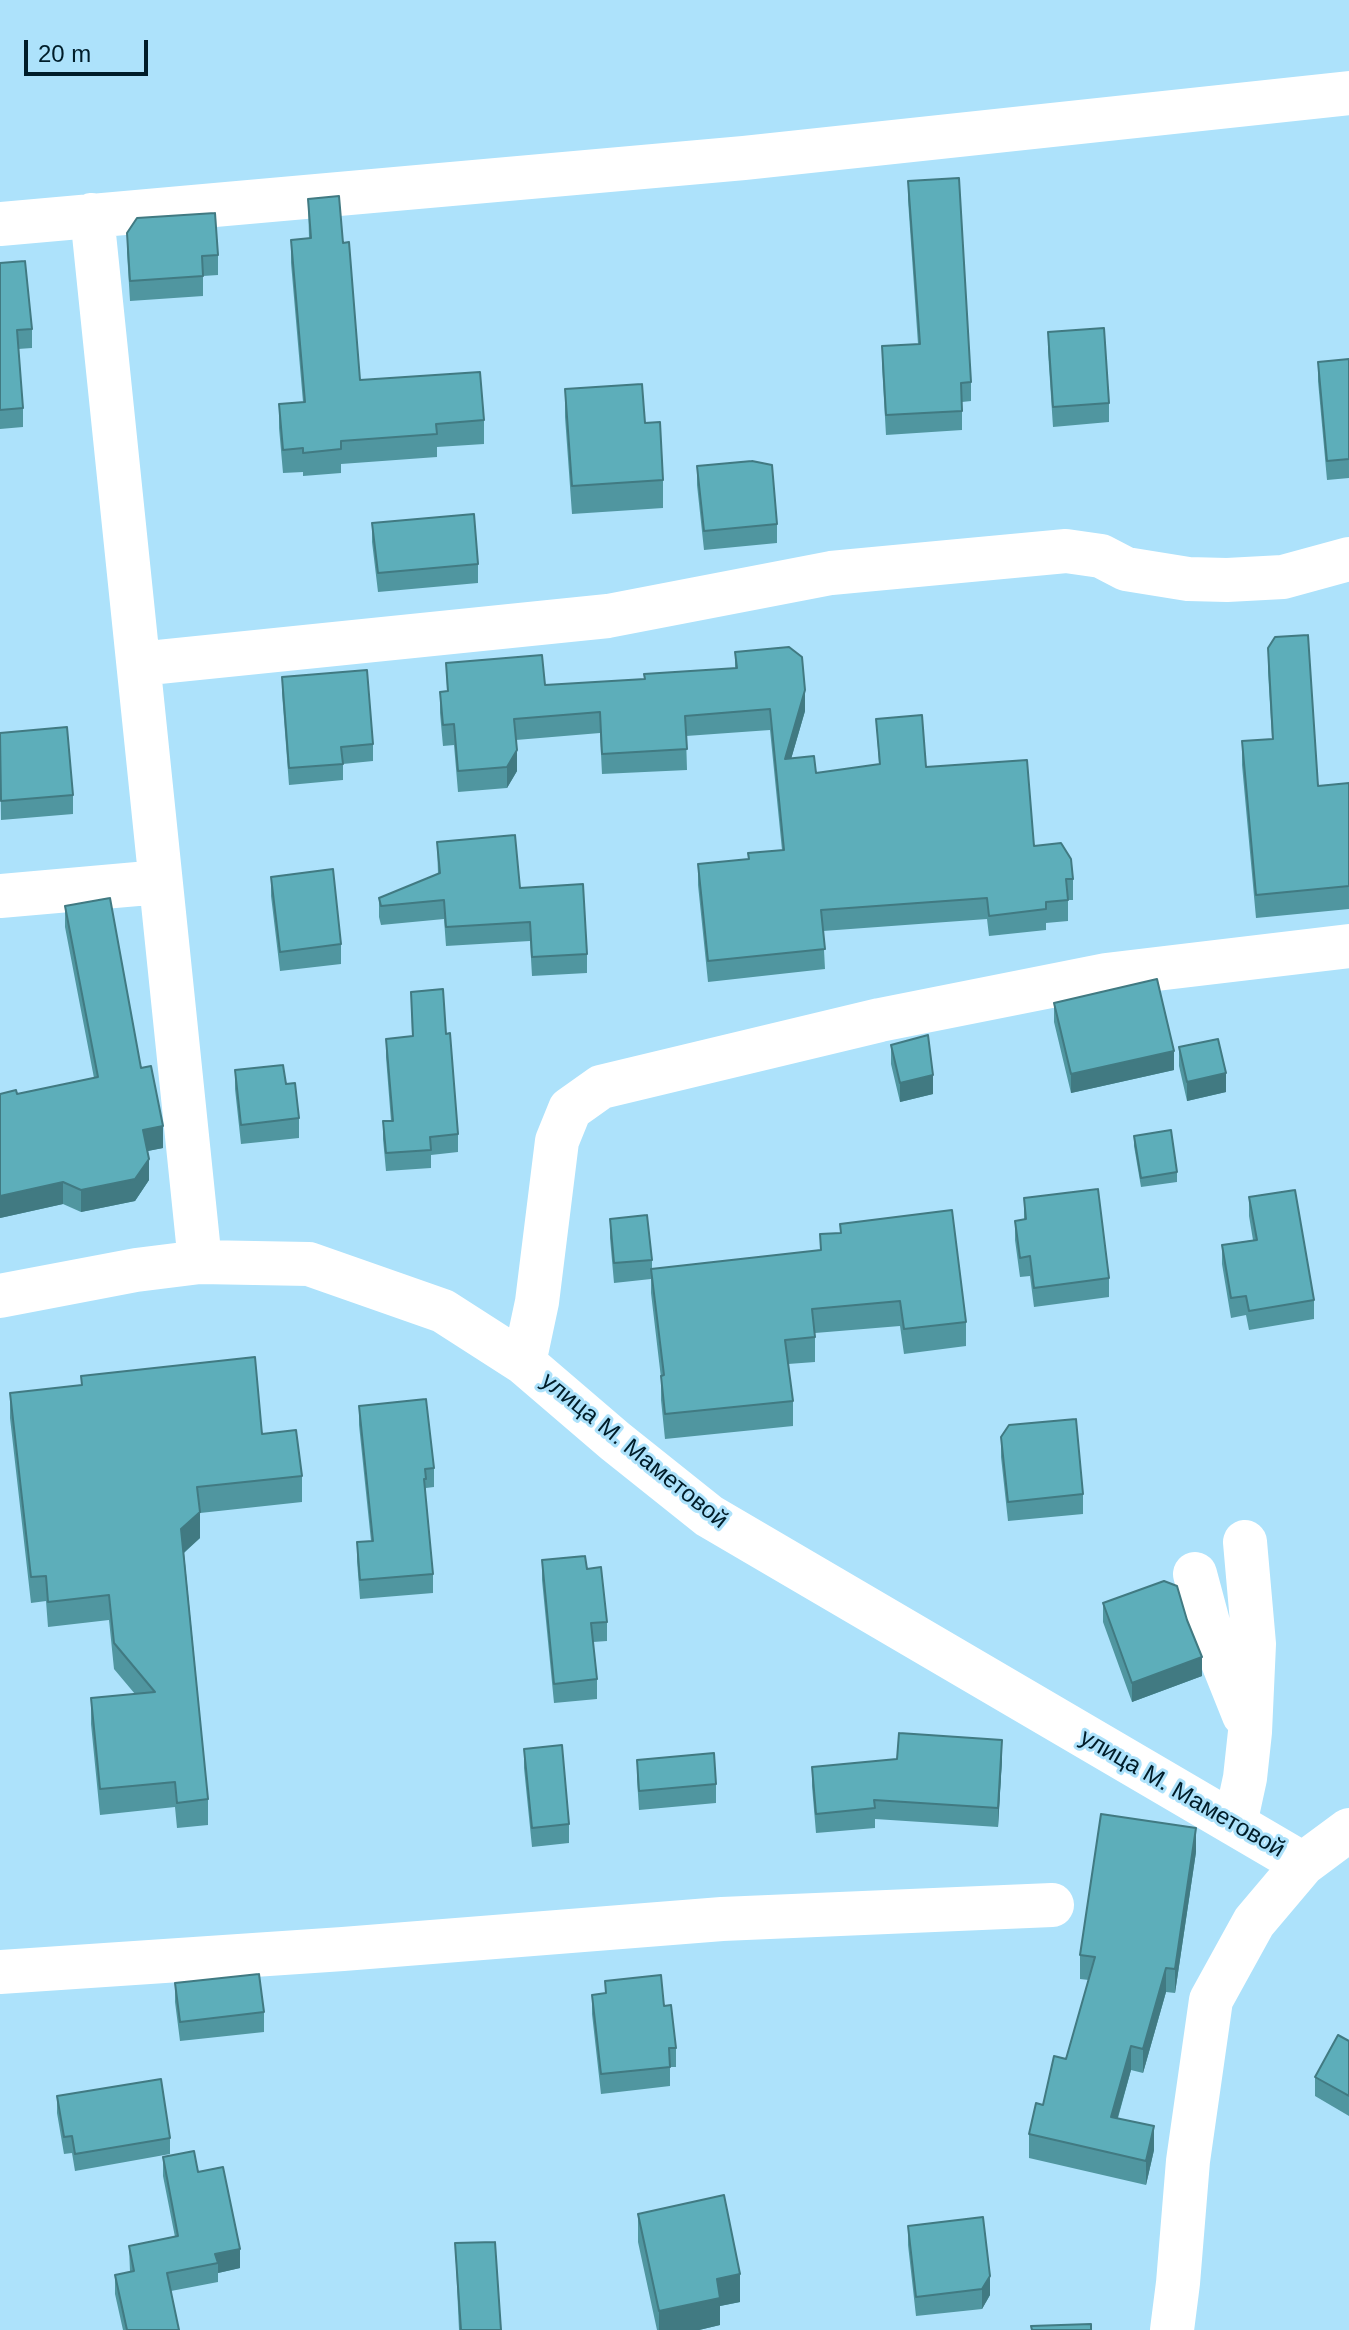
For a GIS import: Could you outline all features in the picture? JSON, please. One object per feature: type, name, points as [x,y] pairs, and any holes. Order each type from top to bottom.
[{"type":"street","points":[[0,224],[744,158],[1349,93]]},
{"type":"street","points":[[92,215],[200,1262]]},
{"type":"street","points":[[139,664],[608,616],[831,573],[1066,551],[1101,556],[1126,569],[1188,579],[1283,577],[1349,559]]},
{"type":"street","points":[[0,896],[160,882]]},
{"type":"street","points":[[524,1363],[537,1302],[557,1141],[570,1109],[601,1087],[880,1020],[1106,975],[1349,946]]},
{"type":"street","name":"улица М. Маметовой","points":[[0,1296],[136,1270],[200,1262],[309,1264],[443,1311],[524,1363],[709,1516],[1303,1864]]},
{"type":"street","points":[[1235,1824],[1245,1778],[1250,1732],[1254,1644],[1245,1542]]},
{"type":"street","points":[[1195,1574],[1210,1630],[1250,1732]]},
{"type":"street","name":"улица М. Маметовой","points":[[1172,2330],[1188,2161],[1211,2000],[1254,1922],[1303,1864],[1349,1830]]},
{"type":"street","points":[[0,1972],[722,1919],[1052,1905]]},
{"type":"building","points":[[959,178],[971,382],[961,383],[962,411],[886,415],[882,346],[920,344],[908,181]]},
{"type":"building","points":[[339,196],[343,243],[349,242],[360,380],[480,372],[484,420],[436,424],[437,434],[341,441],[341,449],[303,453],[303,448],[283,450],[279,404],[305,402],[291,240],[311,238],[308,199]]},
{"type":"building","points":[[215,213],[218,255],[202,256],[203,276],[130,281],[127,233],[137,218]]},
{"type":"building","points":[[25,261],[32,329],[17,330],[23,408],[0,410],[0,263]]},
{"type":"building","points":[[1104,328],[1109,403],[1053,407],[1048,332]]},
{"type":"building","points":[[1349,359],[1349,459],[1327,461],[1318,362]]},
{"type":"building","points":[[642,384],[645,423],[660,422],[663,480],[572,486],[565,389]]},
{"type":"building","points":[[752,461],[772,465],[777,524],[704,531],[697,466]]},
{"type":"building","points":[[474,514],[478,564],[378,573],[372,523]]},
{"type":"building","points":[[1308,635],[1318,786],[1349,783],[1349,886],[1256,895],[1242,741],[1273,739],[1268,648],[1275,637]]},
{"type":"building","points":[[789,647],[802,657],[805,690],[785,759],[814,756],[816,773],[880,764],[876,719],[922,715],[926,767],[1027,760],[1034,846],[1061,843],[1071,859],[1073,879],[1066,879],[1068,900],[1046,902],[1046,909],[989,916],[987,898],[821,910],[825,949],[708,961],[698,864],[749,859],[748,853],[784,850],[770,709],[685,716],[687,749],[602,754],[600,712],[514,719],[517,750],[507,767],[458,771],[454,724],[443,725],[440,692],[448,691],[446,663],[542,655],[545,685],[645,679],[644,674],[737,668],[735,652]]},
{"type":"building","points":[[367,670],[373,744],[341,747],[343,764],[289,768],[282,677]]},
{"type":"building","points":[[67,727],[73,795],[1,801],[0,733]]},
{"type":"building","points":[[515,835],[520,888],[583,884],[587,954],[532,957],[530,922],[446,927],[444,900],[381,906],[379,898],[440,873],[437,842]]},
{"type":"building","points":[[333,869],[341,944],[280,952],[271,877]]},
{"type":"building","points":[[110,898],[141,1068],[151,1066],[163,1126],[143,1130],[149,1159],[135,1179],[81,1190],[63,1182],[0,1196],[0,1094],[16,1090],[17,1094],[98,1077],[65,906]]},
{"type":"building","points":[[1157,979],[1174,1051],[1071,1074],[1054,1003]]},
{"type":"building","points":[[443,989],[446,1034],[450,1033],[458,1134],[430,1137],[431,1150],[386,1153],[383,1121],[393,1121],[386,1039],[413,1036],[411,992]]},
{"type":"building","points":[[928,1035],[933,1075],[900,1083],[891,1045]]},
{"type":"building","points":[[1218,1039],[1226,1073],[1187,1082],[1179,1047]]},
{"type":"building","points":[[283,1065],[286,1084],[295,1083],[299,1118],[241,1125],[235,1070]]},
{"type":"building","points":[[1171,1130],[1177,1172],[1141,1178],[1134,1136]]},
{"type":"building","points":[[1098,1189],[1109,1278],[1034,1288],[1030,1256],[1020,1258],[1015,1221],[1026,1219],[1024,1198]]},
{"type":"building","points":[[1295,1190],[1314,1300],[1249,1311],[1246,1296],[1231,1298],[1222,1245],[1257,1240],[1249,1197]]},
{"type":"building","points":[[952,1210],[966,1322],[904,1329],[900,1301],[812,1309],[815,1337],[785,1340],[793,1401],[665,1414],[661,1376],[664,1375],[651,1269],[821,1250],[820,1234],[841,1233],[840,1224]]},
{"type":"building","points":[[647,1215],[652,1260],[614,1263],[610,1219]]},
{"type":"building","points":[[255,1357],[262,1434],[296,1430],[302,1476],[197,1487],[200,1512],[181,1529],[208,1799],[177,1803],[175,1782],[100,1789],[91,1698],[155,1692],[114,1643],[109,1595],[48,1602],[46,1576],[31,1577],[10,1393],[82,1385],[81,1376]]},
{"type":"building","points":[[426,1399],[434,1468],[425,1469],[424,1479],[433,1574],[360,1580],[357,1542],[373,1541],[359,1406]]},
{"type":"building","points":[[1076,1419],[1083,1494],[1008,1502],[1001,1437],[1009,1425]]},
{"type":"building","points":[[585,1556],[587,1569],[601,1567],[607,1622],[591,1623],[597,1679],[554,1684],[542,1560]]},
{"type":"building","points":[[1164,1581],[1177,1586],[1202,1657],[1132,1683],[1103,1603]]},
{"type":"building","points":[[899,1733],[1002,1740],[998,1808],[874,1800],[875,1808],[816,1814],[812,1767],[897,1759]]},
{"type":"building","points":[[562,1745],[569,1824],[532,1828],[524,1749]]},
{"type":"building","points":[[714,1753],[716,1784],[639,1791],[637,1760]]},
{"type":"building","points":[[1101,1814],[1196,1828],[1175,1969],[1166,1968],[1143,2049],[1131,2046],[1111,2117],[1154,2126],[1146,2161],[1029,2134],[1036,2103],[1043,2105],[1054,2056],[1066,2059],[1095,1957],[1080,1955]]},
{"type":"building","points":[[259,1974],[264,2012],[180,2022],[175,1983]]},
{"type":"building","points":[[661,1975],[664,2006],[671,2005],[676,2048],[669,2048],[670,2067],[601,2074],[592,1995],[606,1993],[605,1981]]},
{"type":"building","points":[[1338,2035],[1349,2041],[1349,2096],[1315,2077]]},
{"type":"building","points":[[161,2079],[170,2138],[75,2154],[72,2136],[64,2137],[57,2096]]},
{"type":"building","points":[[194,2151],[198,2172],[223,2167],[240,2249],[215,2254],[218,2263],[167,2273],[179,2330],[127,2330],[115,2275],[134,2271],[129,2246],[178,2236],[163,2157]]},
{"type":"building","points":[[724,2195],[740,2274],[717,2279],[720,2298],[659,2311],[638,2214]]},
{"type":"building","points":[[983,2217],[990,2276],[982,2289],[916,2297],[908,2226]]},
{"type":"building","points":[[495,2242],[501,2330],[461,2330],[455,2243]]},
{"type":"building","points":[[1091,2324],[1091,2330],[1032,2330],[1031,2326]]}]
